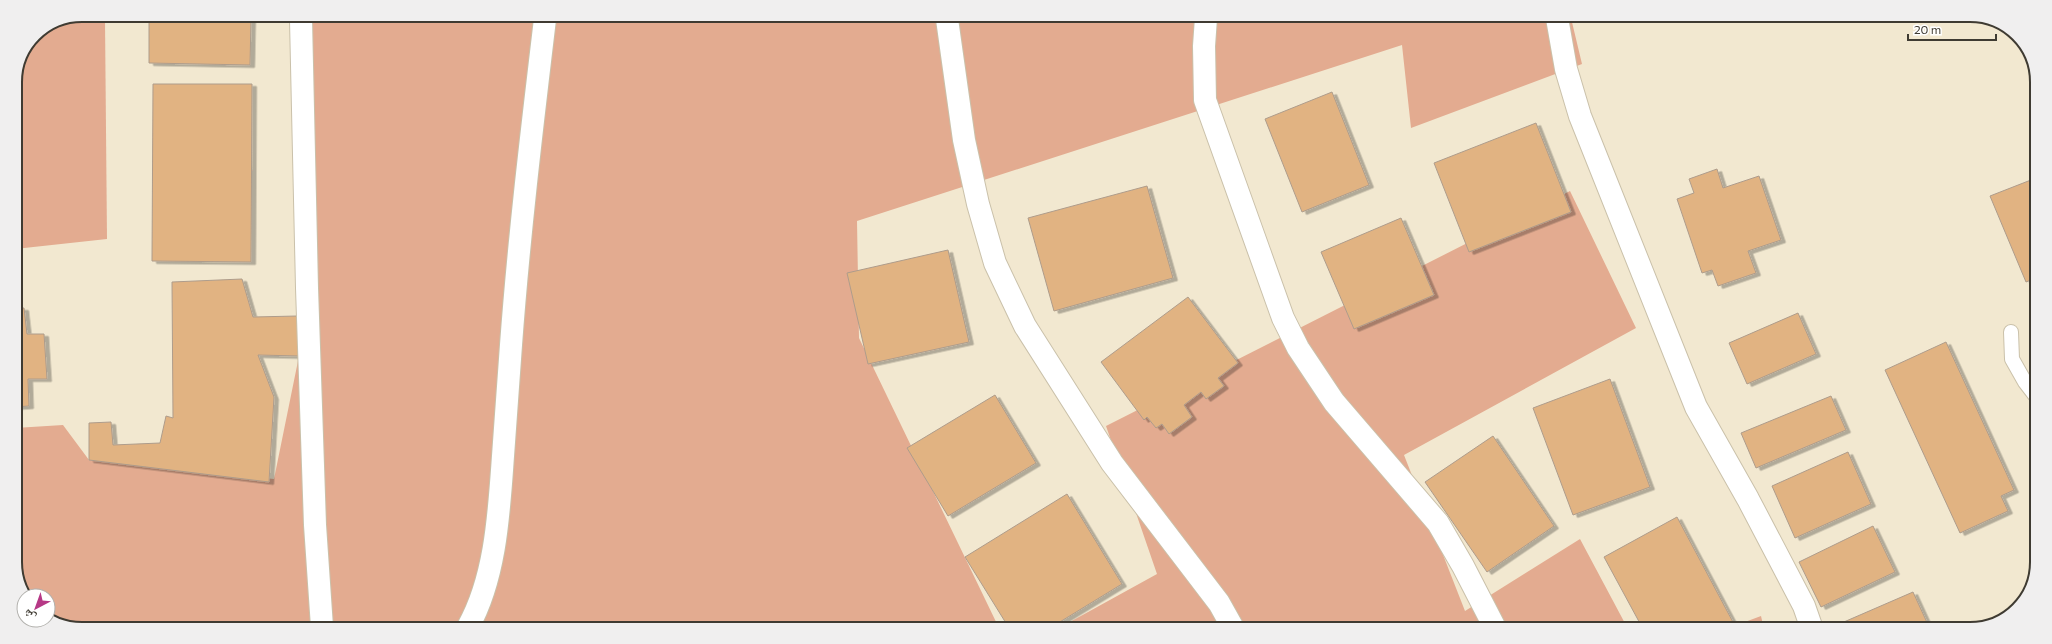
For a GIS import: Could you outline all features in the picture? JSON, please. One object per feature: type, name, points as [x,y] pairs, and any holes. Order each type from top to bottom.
[{"type":"street","points":[[301,22],[307,288],[315,517],[322,622]]},
{"type":"street","points":[[471,622],[476,613],[488,573],[501,492],[511,343],[545,22]]},
{"type":"street","points":[[947,22],[964,140],[978,204],[995,263],[1025,326],[1112,463],[1219,603],[1230,622]]},
{"type":"street","points":[[1206,22],[1204,46],[1205,100],[1283,318],[1298,348],[1334,402],[1438,523],[1463,566],[1492,622]]},
{"type":"street","points":[[1557,22],[1566,69],[1580,116],[1696,407],[1748,499],[1804,606],[1810,622]]},
{"type":"lane","points":[[2011,332],[2012,359],[2030,388]]},
{"type":"shaded area","points":[[105,22],[107,239],[22,248],[23,70],[32,49],[40,40],[49,32],[70,23]]},
{"type":"shaded area","points":[[296,22],[1572,22],[1582,64],[1411,128],[1402,45],[857,221],[859,338],[996,622],[82,622],[66,620],[56,616],[56,588],[28,588],[27,585],[22,566],[22,428],[63,425],[89,460],[274,479],[299,356]]},
{"type":"shaded area","points":[[1570,191],[1636,328],[1404,455],[1465,611],[1580,539],[1624,622],[1070,622],[1157,574],[1106,426]]},
{"type":"shaded area","points":[[1761,616],[1762,622],[1745,622]]},
{"type":"building","points":[[149,22],[251,22],[250,65],[149,63]]},
{"type":"building","points":[[153,84],[252,84],[251,262],[152,261]]},
{"type":"building","points":[[1332,92],[1369,185],[1302,212],[1265,119]]},
{"type":"building","points":[[1536,123],[1571,212],[1469,252],[1434,163]]},
{"type":"building","points":[[1717,169],[1723,188],[1759,176],[1781,240],[1748,251],[1756,273],[1718,286],[1712,270],[1702,273],[1677,199],[1694,193],[1689,179]]},
{"type":"building","points":[[2030,180],[2030,280],[2026,282],[1990,196]]},
{"type":"building","points":[[1147,186],[1173,278],[1054,311],[1028,218]]},
{"type":"building","points":[[1401,218],[1434,295],[1354,329],[1321,252]]},
{"type":"building","points":[[948,250],[969,342],[868,364],[847,273]]},
{"type":"building","points":[[242,279],[253,317],[297,316],[299,356],[258,355],[274,397],[269,482],[89,460],[89,423],[111,422],[113,445],[160,443],[166,416],[173,418],[172,282]]},
{"type":"building","points":[[1188,297],[1238,363],[1218,378],[1224,386],[1206,399],[1201,392],[1184,405],[1192,417],[1169,434],[1162,424],[1156,428],[1147,417],[1144,420],[1101,362]]},
{"type":"building","points":[[22,308],[24,308],[27,334],[44,334],[47,379],[28,379],[29,406],[22,406]]},
{"type":"building","points":[[1798,313],[1816,354],[1747,384],[1729,343]]},
{"type":"building","points":[[1946,342],[2014,490],[2001,496],[2008,511],[1960,533],[1885,370]]},
{"type":"building","points":[[1610,379],[1650,487],[1573,515],[1533,408]]},
{"type":"building","points":[[995,395],[1036,463],[948,516],[907,448]]},
{"type":"building","points":[[1831,396],[1846,430],[1756,468],[1741,433]]},
{"type":"building","points":[[1493,436],[1554,526],[1487,572],[1425,482]]},
{"type":"building","points":[[1848,452],[1871,504],[1795,538],[1772,486]]},
{"type":"building","points":[[1067,494],[1122,584],[1060,622],[1005,622],[965,557]]},
{"type":"building","points":[[1677,517],[1733,622],[1639,622],[1604,557]]},
{"type":"building","points":[[1873,526],[1895,572],[1821,607],[1799,562]]},
{"type":"building","points":[[1913,592],[1927,622],[1844,622]]}]
